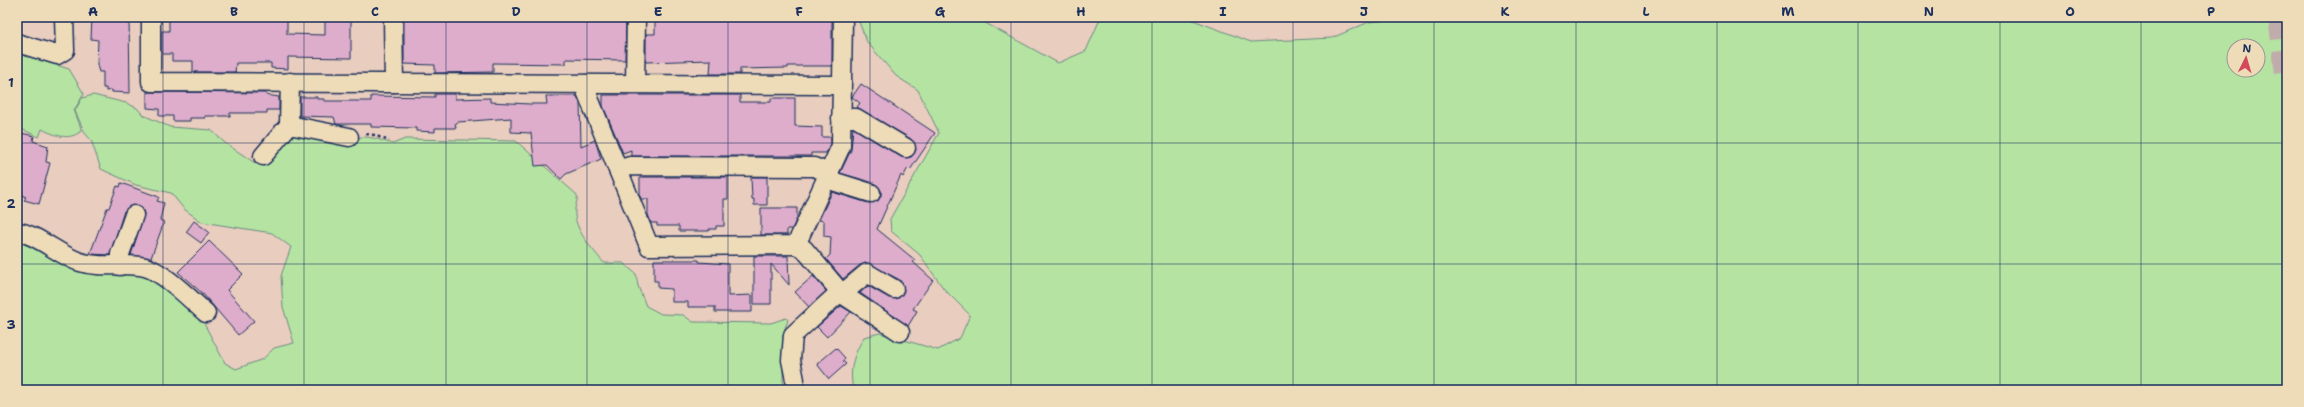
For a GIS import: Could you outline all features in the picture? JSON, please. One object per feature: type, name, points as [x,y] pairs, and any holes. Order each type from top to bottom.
[{"type":"street","points":[[17,43],[57,56],[64,50],[64,17]]},
{"type":"street","points":[[151,17],[151,82],[841,85]]},
{"type":"street","points":[[393,17],[394,83]]},
{"type":"street","points":[[636,17],[636,84]]},
{"type":"street","points":[[796,246],[841,146],[842,17]]},
{"type":"street","points":[[263,156],[289,125],[290,82]]},
{"type":"street","points":[[586,84],[586,91],[649,246],[796,246],[804,249],[841,293],[900,332]]},
{"type":"street","points":[[841,118],[856,118],[906,148]]},
{"type":"street","points":[[289,125],[349,137]]},
{"type":"street","points":[[618,170],[630,166],[814,167],[827,176],[871,193]]},
{"type":"street","points":[[120,266],[120,254],[134,215]]},
{"type":"street","points":[[17,232],[31,235],[42,243],[81,262],[146,267],[160,275],[206,313]]},
{"type":"street","points":[[795,380],[791,360],[793,336],[841,293],[862,267],[894,288]]},
{"type":"path","points":[[372,134],[389,141]]},
{"type":"green space","points":[[857,17],[980,17],[980,20],[1058,63],[1086,51],[1100,19],[1185,17],[1251,42],[1332,38],[1369,22],[1426,17],[2287,17],[2287,390],[853,390],[851,375],[853,362],[864,337],[880,333],[938,350],[960,338],[970,315],[944,289],[920,255],[891,231],[890,219],[939,133],[918,90],[896,76],[867,42]]},
{"type":"green space","points":[[17,53],[69,69],[84,94],[74,110],[81,128],[80,132],[66,137],[56,135],[42,129],[39,137],[17,127]]},
{"type":"green space","points":[[93,95],[126,103],[137,108],[143,115],[170,127],[211,130],[225,143],[255,163],[264,160],[289,133],[351,140],[367,137],[393,144],[405,139],[516,141],[577,195],[575,217],[580,232],[604,263],[623,263],[636,274],[638,286],[646,306],[661,314],[683,315],[693,322],[771,323],[786,318],[788,320],[783,334],[783,382],[789,390],[17,390],[17,240],[24,240],[76,267],[98,275],[125,271],[150,274],[200,316],[225,363],[236,369],[263,359],[274,348],[294,343],[283,307],[281,276],[291,247],[272,233],[202,222],[184,209],[171,193],[136,185],[101,169],[91,140],[85,133],[75,111],[82,98]]},
{"type":"building","points":[[92,17],[129,17],[130,93],[112,92],[112,90],[106,91],[106,88],[103,88],[103,72],[99,72],[97,65],[98,40],[91,39]]},
{"type":"building","points":[[169,17],[287,17],[287,34],[325,35],[325,17],[351,17],[351,58],[288,57],[288,69],[271,68],[271,63],[236,63],[235,72],[193,72],[193,61],[172,61],[172,54],[162,54],[162,31],[169,31]]},
{"type":"building","points":[[404,17],[626,17],[625,60],[566,59],[566,64],[493,63],[493,72],[435,73],[435,65],[404,64]]},
{"type":"building","points":[[655,17],[832,17],[832,66],[788,66],[788,68],[740,69],[740,74],[710,74],[711,60],[646,62],[646,34],[655,34]]},
{"type":"building","points":[[861,84],[935,133],[910,170],[908,168],[903,177],[901,175],[877,229],[915,260],[913,262],[933,280],[913,309],[917,311],[908,326],[860,293],[868,286],[889,298],[899,298],[904,290],[900,280],[867,263],[860,265],[843,279],[826,259],[830,255],[831,237],[824,236],[824,221],[819,220],[832,192],[868,203],[878,201],[881,196],[881,190],[874,183],[840,173],[851,150],[853,128],[901,157],[911,157],[916,149],[911,139],[857,107],[860,103],[852,97]]},
{"type":"building","points":[[147,92],[266,93],[266,95],[279,97],[279,110],[267,110],[267,113],[230,113],[230,116],[205,116],[205,118],[190,118],[190,121],[173,121],[173,116],[159,116],[159,109],[147,108]]},
{"type":"building","points":[[435,94],[455,94],[455,99],[490,98],[490,102],[530,104],[547,104],[546,96],[577,96],[580,103],[581,146],[595,140],[601,159],[566,174],[561,179],[547,165],[535,166],[531,133],[511,132],[511,118],[458,122],[455,124],[456,128],[435,128],[435,132],[416,131],[416,128],[371,127],[371,124],[336,124],[334,117],[300,116],[300,97],[317,97],[317,99],[324,99],[324,101],[371,101],[371,96],[435,97]]},
{"type":"building","points":[[603,95],[740,95],[740,102],[771,102],[771,98],[795,98],[795,126],[822,127],[822,137],[831,137],[831,144],[826,153],[811,153],[811,156],[631,156],[631,150],[623,153],[603,106]]},
{"type":"building","points":[[17,132],[34,136],[33,141],[48,146],[46,162],[50,163],[39,204],[24,200],[26,197],[23,196],[22,191],[18,190],[22,173],[17,172]]},
{"type":"building","points":[[640,177],[728,177],[728,199],[724,199],[724,226],[716,226],[716,229],[709,229],[709,231],[679,231],[679,226],[657,226],[657,223],[651,223],[648,214],[648,199],[641,199],[640,196]]},
{"type":"building","points":[[751,177],[767,177],[767,205],[754,205],[754,199],[752,199]]},
{"type":"building","points":[[121,183],[159,197],[157,201],[164,203],[160,220],[164,222],[151,258],[131,255],[144,214],[142,208],[133,205],[124,211],[110,255],[90,254],[107,208],[109,208],[117,186],[120,187]]},
{"type":"building","points":[[761,208],[797,208],[797,218],[792,229],[787,229],[787,235],[761,235]]},
{"type":"building","points":[[194,221],[209,232],[201,243],[186,232]]},
{"type":"building","points":[[209,241],[243,274],[227,290],[254,321],[238,335],[203,294],[178,272]]},
{"type":"building","points":[[754,256],[788,256],[789,285],[771,264],[771,304],[754,304]]},
{"type":"building","points":[[654,260],[699,260],[699,262],[728,264],[728,296],[752,295],[752,312],[715,312],[715,307],[688,307],[688,302],[672,302],[672,289],[658,288],[658,281],[654,281]]},
{"type":"building","points":[[813,276],[826,291],[809,307],[795,292]]},
{"type":"building","points":[[841,306],[851,312],[827,337],[817,327]]},
{"type":"building","points":[[836,348],[845,358],[843,361],[846,364],[829,379],[817,364]]},
{"type":"tunnel","points":[[2279,17],[2287,82]]}]
